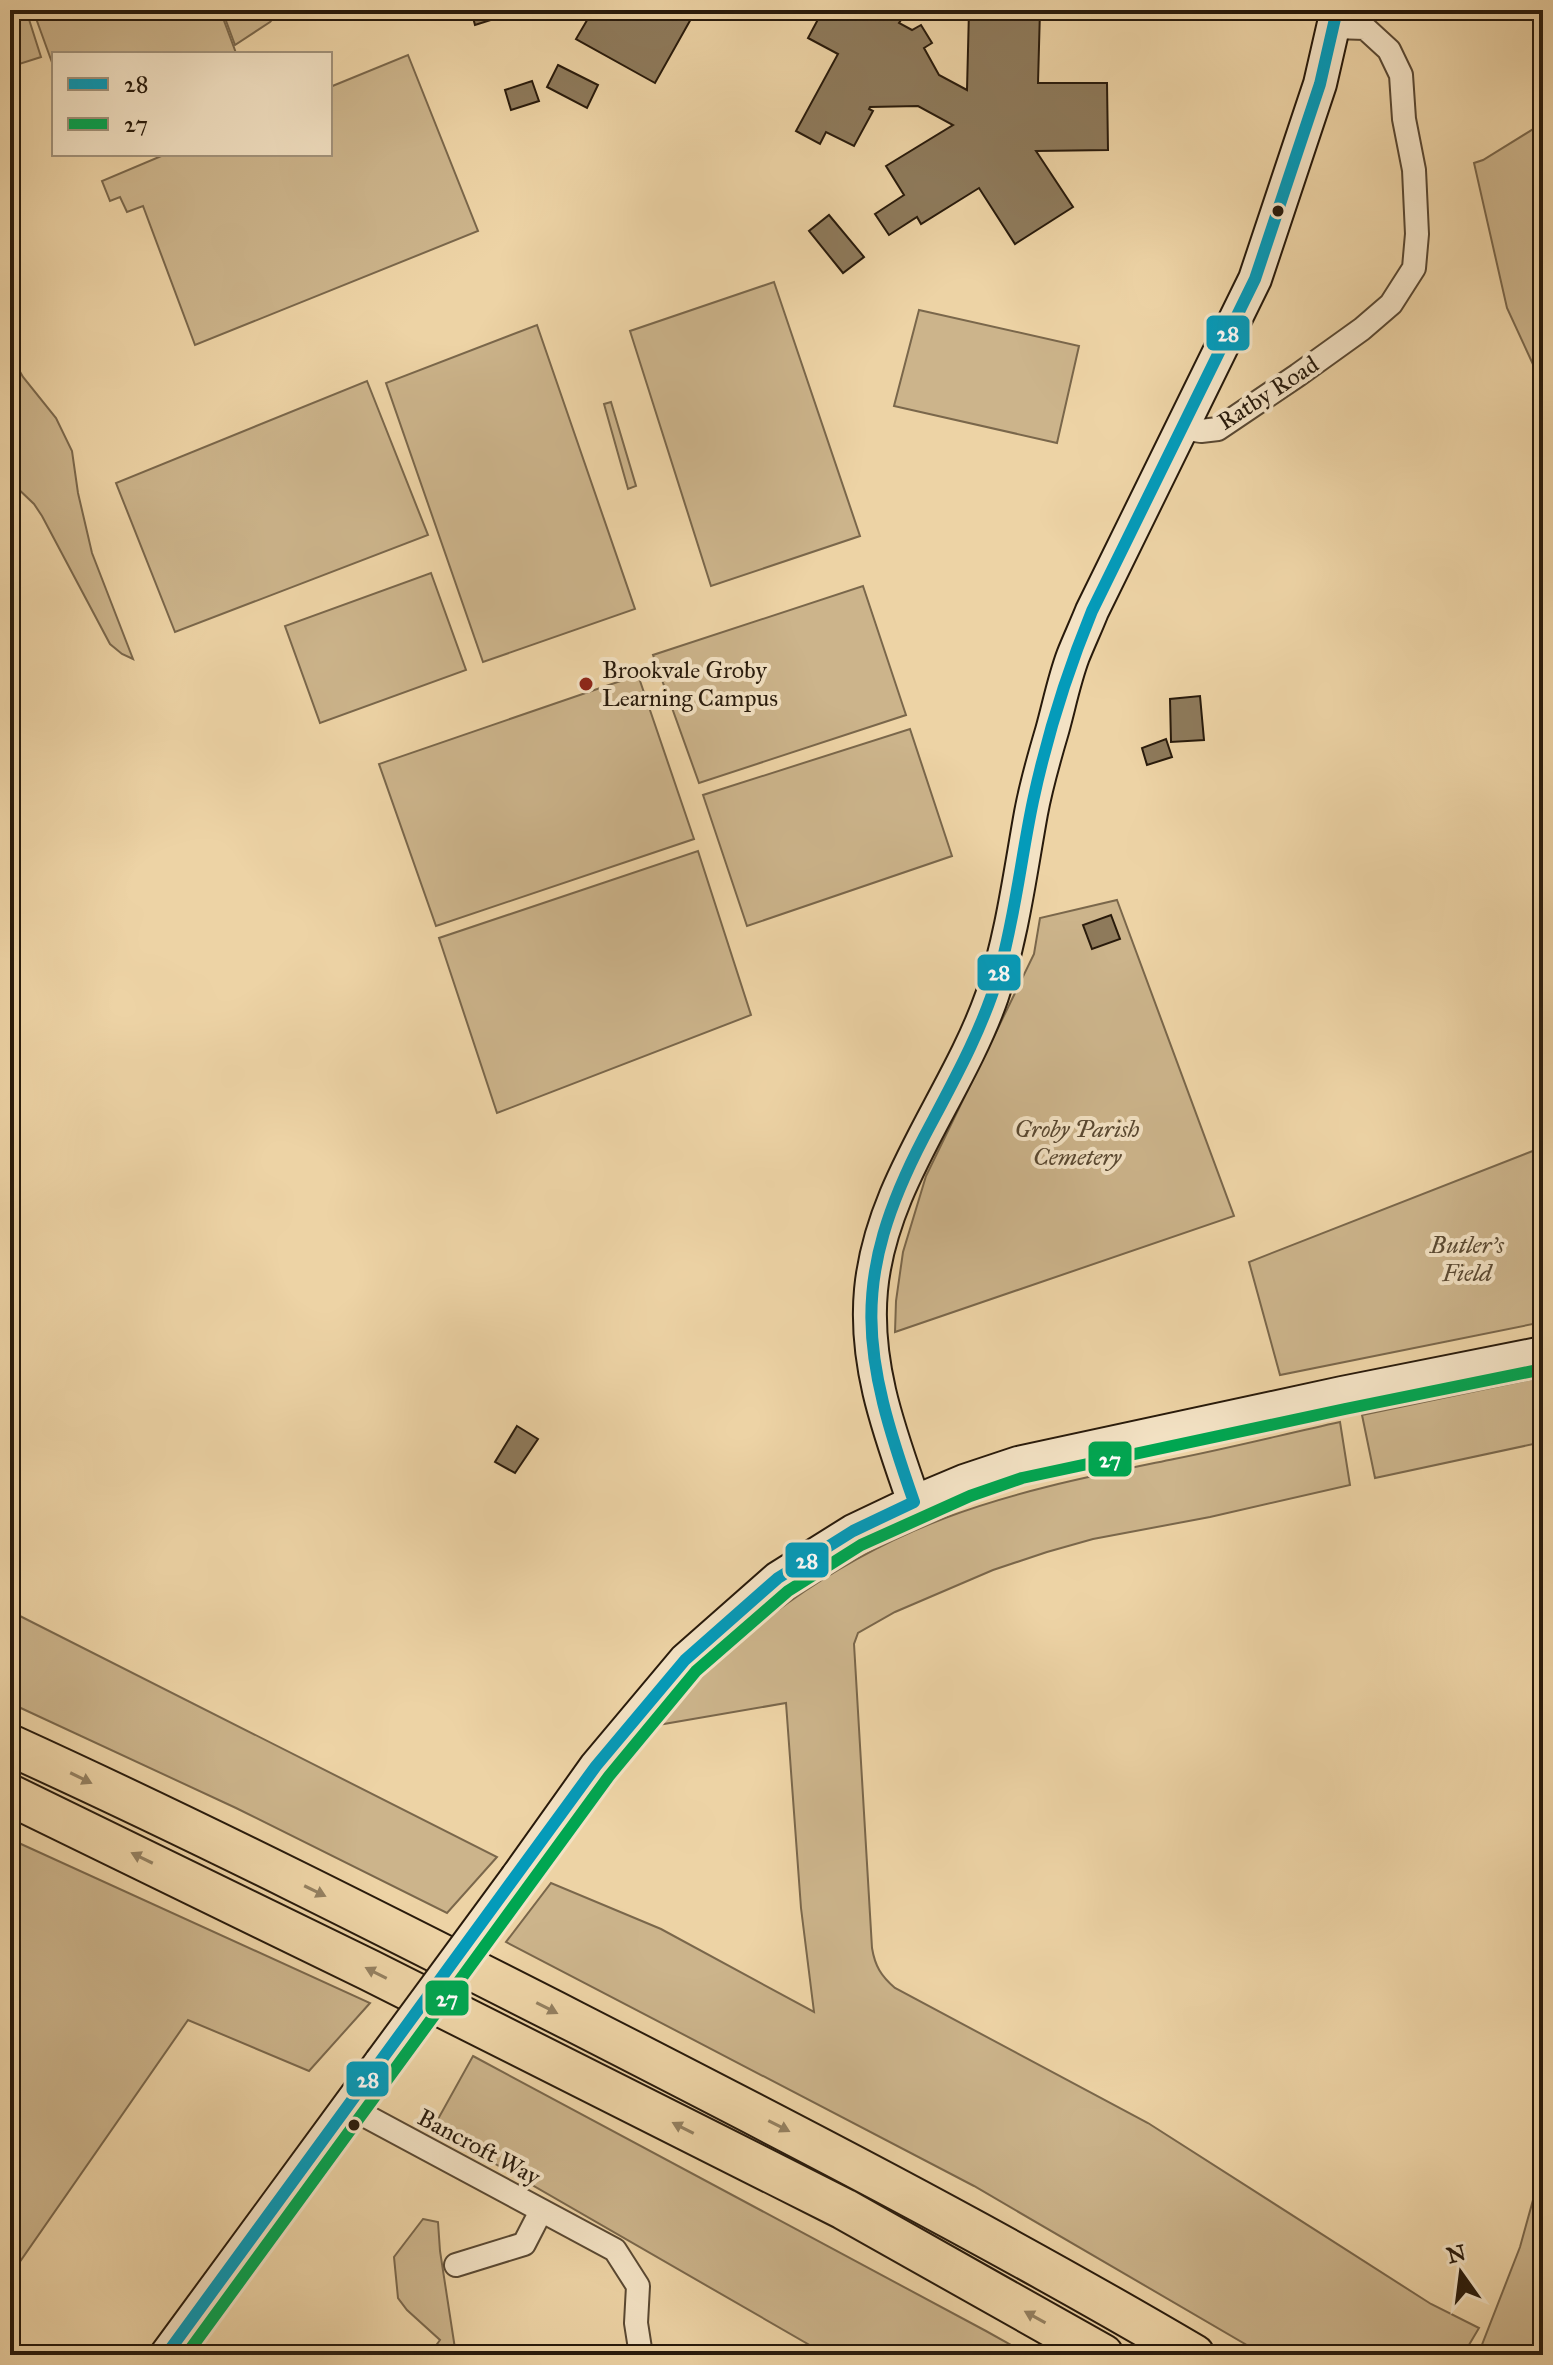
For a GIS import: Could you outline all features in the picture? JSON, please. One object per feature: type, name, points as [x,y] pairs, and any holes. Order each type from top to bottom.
[{"type":"highway","points":[[10,1745],[376,1921],[771,2122],[1091,2295],[1194,2355]]},
{"type":"highway","points":[[10,1795],[369,1970],[844,2209],[1103,2355]]},
{"type":"street","name":"Ratby Road","points":[[1336,19],[1365,28],[1389,50],[1401,75],[1404,119],[1414,170],[1417,234],[1414,268],[1391,304],[1298,375],[1218,429],[1201,431],[1181,428],[1255,279],[1320,84],[1336,19]]},
{"type":"street","points":[[914,1502],[883,1411],[874,1366],[870,1329],[876,1253],[892,1202],[960,1068],[991,997],[1021,876],[1031,811],[1073,657],[1092,611],[1181,428]]},
{"type":"street","points":[[166,2355],[596,1766],[685,1660],[778,1578],[853,1531],[964,1481],[1018,1463],[1543,1353]]},
{"type":"street","name":"Bancroft Way","points":[[349,2107],[615,2250],[638,2286],[636,2323],[641,2355]]},
{"type":"street","name":"Bancroft Way","points":[[456,2265],[524,2244],[541,2211]]},
{"type":"green space","points":[[10,10],[26,10],[41,57],[10,67]]},
{"type":"green space","points":[[33,10],[220,10],[236,52],[52,52],[52,62]]},
{"type":"green space","points":[[222,10],[281,10],[270,22],[235,45]]},
{"type":"green space","points":[[408,55],[478,231],[195,345],[143,206],[127,212],[120,197],[110,201],[102,181],[161,156],[332,156],[332,86]]},
{"type":"green space","points":[[1543,123],[1543,386],[1507,308],[1474,163]]},
{"type":"green space","points":[[774,282],[860,536],[711,586],[630,331]]},
{"type":"green space","points":[[919,310],[1079,346],[1057,443],[894,406]]},
{"type":"green space","points":[[537,325],[635,609],[483,662],[386,383]]},
{"type":"green space","points":[[10,354],[23,377],[56,418],[72,451],[92,553],[133,659],[110,644],[42,516],[11,482],[10,421],[13,408],[10,404]]},
{"type":"green space","points":[[367,381],[428,535],[175,632],[116,483]]},
{"type":"green space","points":[[611,402],[636,486],[628,489],[604,404]]},
{"type":"green space","points":[[431,573],[466,670],[320,723],[285,626]]},
{"type":"green space","points":[[863,586],[906,715],[699,783],[653,655]]},
{"type":"green space","points":[[638,675],[694,839],[436,926],[379,764]]},
{"type":"green space","points":[[910,729],[952,856],[747,926],[703,795]]},
{"type":"green space","points":[[698,851],[751,1015],[497,1113],[439,938]]},
{"type":"green space","name":"Groby Parish Cemetery","points":[[1117,900],[1234,1216],[895,1332],[903,1252],[926,1176],[1034,954],[1040,918]]},
{"type":"green space","name":"Butler's Field","points":[[1543,1147],[1543,1322],[1280,1375],[1249,1262]]},
{"type":"green space","points":[[1543,1377],[1543,1442],[1375,1478],[1362,1415]]},
{"type":"green space","points":[[1340,1422],[1350,1485],[1210,1517],[1093,1539],[1047,1552],[993,1570],[895,1612],[858,1633],[854,1644],[872,1948],[879,1970],[895,1988],[1148,2123],[1431,2304],[1479,2328],[1463,2355],[1264,2355],[974,2186],[506,1942],[551,1883],[661,1929],[814,2012],[801,1908],[786,1703],[658,1725],[688,1691],[753,1630],[825,1578],[904,1535],[945,1518],[1058,1484]]},
{"type":"green space","points":[[10,1611],[497,1857],[447,1913],[236,1808],[10,1703]]},
{"type":"green space","points":[[10,1839],[370,2003],[309,2071],[188,2020],[19,2263],[10,2264]]},
{"type":"green space","points":[[473,2056],[1029,2355],[827,2355],[433,2128]]},
{"type":"green space","points":[[1543,2164],[1543,2355],[1478,2355],[1520,2247]]},
{"type":"green space","points":[[423,2219],[438,2222],[456,2355],[429,2355],[440,2340],[398,2298],[394,2257]]},
{"type":"building","points":[[471,10],[519,10],[519,11],[475,25]]},
{"type":"building","points":[[593,10],[696,10],[655,83],[576,39]]},
{"type":"building","points":[[823,10],[908,10],[899,23],[912,30],[921,25],[932,43],[924,48],[939,75],[967,90],[969,10],[1040,10],[1038,83],[1107,83],[1108,150],[1036,151],[1073,207],[1015,244],[979,188],[921,224],[917,217],[889,235],[875,214],[904,195],[886,166],[953,125],[918,106],[870,107],[873,111],[854,146],[826,132],[820,144],[796,131],[838,54],[808,38]]},
{"type":"building","points":[[558,65],[598,85],[587,108],[547,87]]},
{"type":"building","points":[[532,81],[539,101],[511,110],[505,90]]},
{"type":"building","points":[[829,215],[864,257],[843,273],[809,231]]},
{"type":"building","points":[[1200,696],[1204,740],[1171,742],[1170,699]]},
{"type":"building","points":[[1166,739],[1172,757],[1147,765],[1142,748]]},
{"type":"building","points":[[1111,915],[1120,939],[1092,949],[1083,925]]},
{"type":"building","points":[[517,1426],[538,1439],[515,1473],[495,1462]]},
{"type":"transit line","name":"28","points":[[166,2355],[596,1766],[685,1660],[778,1578],[853,1531],[914,1502],[883,1403],[875,1359],[871,1318],[874,1277],[883,1234],[900,1188],[966,1057],[992,995],[1009,931],[1039,777],[1074,657],[1092,611],[1255,279],[1320,84],[1337,10]]},
{"type":"transit line","name":"27","points":[[186,2355],[609,1776],[696,1671],[788,1591],[861,1545],[970,1496],[1022,1478],[1543,1369]]},
{"type":"place","name":"Brookvale Groby Learning Campus","points":[[586,684]]}]
